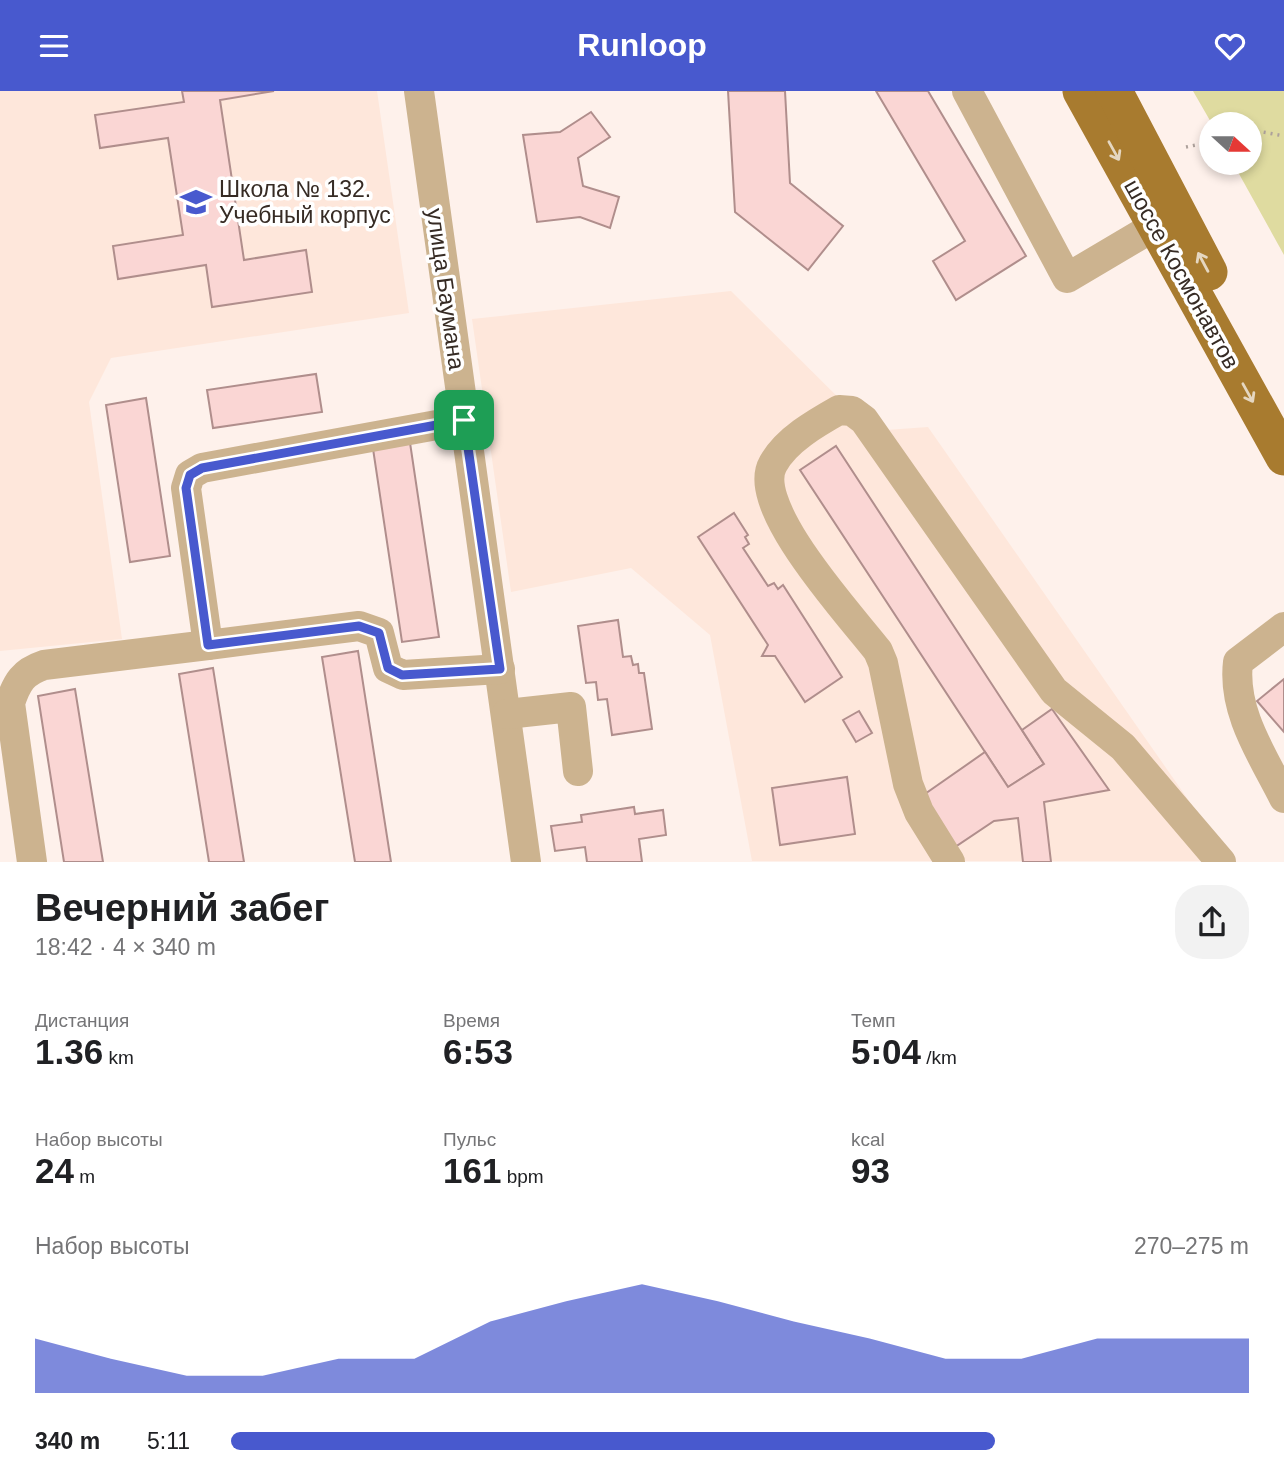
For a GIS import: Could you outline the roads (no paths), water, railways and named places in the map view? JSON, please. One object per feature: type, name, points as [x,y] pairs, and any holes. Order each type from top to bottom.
[{"type":"main road","name":"шоссе Космонавтов","points":[[1082,91],[1284,457]]},
{"type":"main road","name":"шоссе Космонавтов","points":[[1114,91],[1284,407]]},
{"type":"street","name":"улица Баумана","points":[[419,91],[526,862]]},
{"type":"street","points":[[967,91],[1067,278],[1155,226]]},
{"type":"street","points":[[950,862],[919,812],[908,784],[878,651],[782,525],[771,499],[768,483],[773,464],[799,435],[839,410],[852,411],[864,421],[1055,691],[1123,747],[1222,862]]},
{"type":"street","points":[[208,645],[186,488],[190,475],[202,468],[464,420]]},
{"type":"street","points":[[32,862],[10,703],[16,684],[27,671],[44,665],[359,626],[379,633],[388,668],[402,675],[500,669]]},
{"type":"street","points":[[1284,627],[1238,662],[1236,679],[1244,714],[1263,761],[1284,798]]},
{"type":"street","points":[[507,714],[570,707],[578,771]]},
{"type":"place","name":"Школа № 132. Учебный корпус","points":[[196,202]]}]
